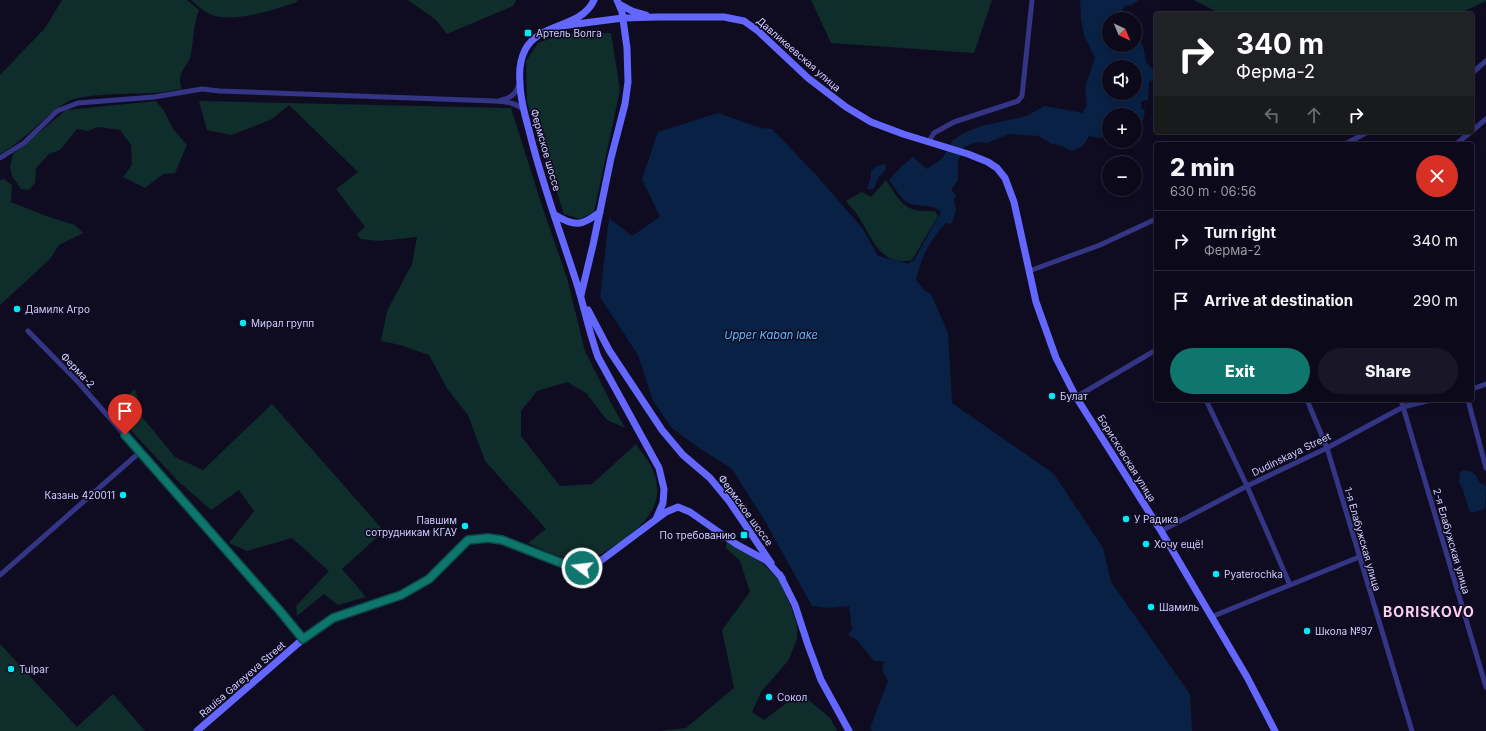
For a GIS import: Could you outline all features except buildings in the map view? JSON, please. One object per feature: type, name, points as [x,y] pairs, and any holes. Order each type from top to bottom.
[{"type":"street","name":"Фермское шоссе","points":[[560,26],[583,14],[589,9],[594,0]]},
{"type":"street","points":[[929,141],[934,133],[954,122],[1018,101],[1022,96],[1032,0]]},
{"type":"street","name":"Фермское шоссе","points":[[618,2],[623,18],[628,64],[625,104],[611,158],[582,298],[609,350],[662,430],[683,455],[710,478],[729,501],[782,578],[795,605],[821,680],[849,731]]},
{"type":"street","points":[[618,2],[632,11],[658,17]]},
{"type":"street","name":"Фермское шоссе","points":[[656,520],[663,503],[664,489],[659,468],[598,357],[582,298],[535,155],[524,111],[520,83],[522,58],[529,44],[549,29],[560,26],[623,18],[658,17]]},
{"type":"street","name":"Давликеевская улица","points":[[658,17],[724,17],[744,21],[758,31],[808,78],[846,107],[871,122],[988,162],[997,168],[1005,178]]},
{"type":"street","points":[[1474,71],[1486,61]]},
{"type":"street","points":[[495,101],[510,98],[520,83]]},
{"type":"street","points":[[0,158],[24,143],[57,111],[78,103],[154,97],[202,89],[220,91],[510,102],[516,104],[524,111]]},
{"type":"street","points":[[1474,130],[1486,120]]},
{"type":"street","points":[[1349,142],[1364,134]]},
{"type":"street","points":[[1458,142],[1468,134]]},
{"type":"street","name":"Борисковская улица","points":[[1005,178],[1014,202],[1036,302],[1056,358],[1076,397],[1161,531],[1247,677],[1275,731]]},
{"type":"street","points":[[555,215],[567,222],[579,224],[589,220],[600,212]]},
{"type":"street","points":[[1029,271],[1100,245],[1154,220]]},
{"type":"street","name":"Ферма-2","points":[[28,331],[78,382],[303,639]]},
{"type":"street","points":[[1076,397],[1154,351]]},
{"type":"street","points":[[1474,388],[1486,384]]},
{"type":"street","points":[[1207,402],[1247,486],[1290,584]]},
{"type":"street","name":"1-я Елабужская улица","points":[[1308,402],[1327,448],[1412,731]]},
{"type":"street","name":"2-я Елабужская улица","points":[[1402,402],[1486,687]]},
{"type":"street","name":"Dudinskaya Street","points":[[1161,531],[1247,486],[1327,448],[1403,407],[1423,402]]},
{"type":"street","points":[[1469,402],[1486,468]]},
{"type":"street","points":[[0,575],[140,452]]},
{"type":"street","name":"Rauisa Gareyeva Street","points":[[197,731],[303,639],[333,618],[401,595],[429,579],[468,540],[488,538],[502,540],[564,564],[582,568],[594,565],[666,512],[678,507],[690,512],[736,544],[767,561],[782,578]]},
{"type":"street","points":[[1211,617],[1359,557]]},
{"type":"green space","points":[[62,0],[187,0],[199,10],[191,54],[181,74],[180,83],[182,89],[156,93],[95,95],[74,99],[58,108],[18,142],[0,154],[0,75],[45,28]]},
{"type":"green space","points":[[191,0],[298,0],[295,3],[254,15],[242,17],[221,17],[212,15],[203,10]]},
{"type":"green space","points":[[408,0],[516,0],[513,6],[447,34],[436,20]]},
{"type":"green space","points":[[811,0],[992,0],[974,53],[831,43]]},
{"type":"green space","points":[[1194,0],[1486,0],[1462,12],[1217,12]]},
{"type":"green space","points":[[611,33],[620,90],[594,212],[580,219],[564,214],[527,102],[526,61],[538,43],[561,34]]},
{"type":"green space","points":[[156,101],[164,111],[173,129],[187,145],[175,173],[163,174],[145,188],[123,177],[132,165],[131,145],[120,130],[98,127],[88,131],[77,129],[60,150],[49,154],[36,168],[35,183],[29,190],[21,189],[12,176],[10,167],[13,154],[66,110]]},
{"type":"green space","points":[[199,101],[511,108],[542,206],[567,278],[585,351],[625,428],[607,420],[586,393],[567,382],[537,391],[521,411],[521,436],[560,486],[592,484],[636,444],[653,469],[657,489],[655,503],[648,516],[638,527],[626,538],[587,563],[557,555],[528,543],[546,529],[485,461],[468,415],[448,390],[429,355],[400,345],[381,341],[387,311],[412,264],[417,237],[379,241],[360,239],[357,234],[365,227],[336,189],[358,172],[289,105],[272,119],[232,135],[207,130]]},
{"type":"green space","points":[[4,179],[12,185],[11,202],[46,216],[75,225],[83,233],[59,245],[50,259],[0,305],[0,180]]},
{"type":"green space","points":[[886,180],[904,205],[916,210],[935,211],[938,216],[912,260],[901,261],[891,259],[884,254],[877,247],[856,213],[846,201],[862,192],[871,197]]},
{"type":"green space","points":[[135,389],[143,418],[175,457],[203,470],[272,404],[384,531],[342,569],[366,597],[338,605],[324,594],[297,616],[296,606],[329,571],[292,538],[247,551],[229,543],[254,511],[239,490],[211,510],[178,481],[111,409]]},
{"type":"green space","points":[[726,539],[763,564],[779,580],[797,625],[797,639],[788,661],[761,692],[752,712],[764,720],[800,693],[830,718],[837,731],[659,731],[686,728],[734,688],[722,630],[750,592],[740,561],[726,548]]},
{"type":"green space","name":"Tulpar","points":[[0,644],[77,727],[113,694],[145,731],[0,731]]},
{"type":"water","name":"Upper Kaban lake","points":[[1080,0],[1139,0],[1131,5],[1125,6],[1121,12],[1102,12],[1102,52],[1142,52],[1142,44],[1146,62],[1154,71],[1154,79],[1149,82],[1148,100],[1141,101],[1141,108],[1102,108],[1102,137],[1089,136],[1082,146],[1071,151],[1062,146],[1052,144],[1038,136],[1009,134],[987,143],[977,142],[964,147],[958,161],[958,180],[951,190],[956,195],[954,200],[956,211],[951,224],[946,223],[931,242],[923,257],[916,280],[925,291],[931,294],[948,333],[952,403],[1054,474],[1103,548],[1111,582],[1190,694],[1192,731],[872,731],[870,728],[888,681],[882,670],[884,661],[874,661],[857,640],[848,635],[852,629],[849,606],[828,608],[812,606],[765,521],[732,469],[696,446],[672,428],[653,401],[638,355],[600,297],[609,218],[632,236],[660,217],[642,179],[658,132],[718,113],[761,128],[772,129],[817,176],[863,229],[878,256],[907,264],[914,260],[941,212],[933,207],[911,204],[905,201],[889,180],[913,157],[927,169],[942,159],[953,140],[964,133],[981,126],[1027,116],[1044,106],[1083,113],[1087,105],[1085,87],[1095,58],[1084,35]]},
{"type":"water","name":"Upper Kaban lake","points":[[1142,109],[1145,111],[1142,121]]},
{"type":"water","points":[[885,164],[886,169],[878,178],[874,189],[867,189],[871,177],[871,171],[877,166]]},
{"type":"water","points":[[1464,470],[1474,473],[1479,482],[1486,486],[1485,509],[1472,513],[1469,510],[1459,482],[1460,472]]},
{"type":"place","name":"Артель Волга","points":[[528,33]]},
{"type":"place","name":"Дамилк Агро","points":[[17,309]]},
{"type":"place","name":"Мирал групп","points":[[243,323]]},
{"type":"place","name":"Булат","points":[[1052,396]]},
{"type":"place","name":"Казань 420011","points":[[123,495]]},
{"type":"place","name":"У Радика","points":[[1126,519]]},
{"type":"place","name":"Павшим сотрудникам КГАУ","points":[[465,526]]},
{"type":"place","name":"По требованию","points":[[744,535]]},
{"type":"place","name":"Хочу ещё!","points":[[1146,544]]},
{"type":"place","name":"Pyaterochka","points":[[1216,574]]},
{"type":"place","name":"Шамиль","points":[[1151,607]]},
{"type":"place","name":"Школа №97","points":[[1307,631]]},
{"type":"place","name":"Tulpar","points":[[11,669]]},
{"type":"place","name":"Сокол","points":[[769,697]]},
{"type":"district","name":"BORISKOVO","points":[[1429,611]]},
{"type":"route","points":[[125,435],[303,639],[333,618],[401,595],[429,579],[468,540],[488,538],[502,540],[564,564],[582,568]]}]
